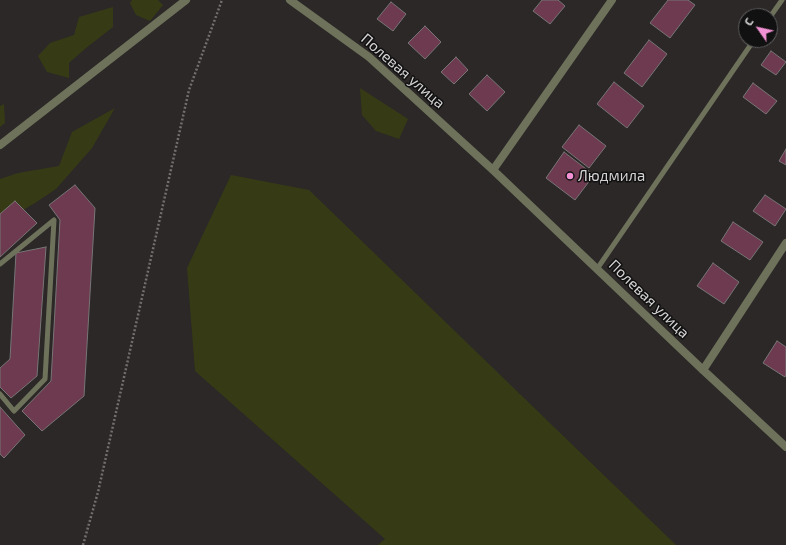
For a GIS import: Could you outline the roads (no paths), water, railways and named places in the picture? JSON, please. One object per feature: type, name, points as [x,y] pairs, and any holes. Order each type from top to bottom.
[{"type":"street","points":[[0,145],[186,0]]},
{"type":"street","name":"Полевая улица","points":[[290,0],[369,57],[493,170],[786,448]]},
{"type":"street","points":[[493,170],[612,0]]},
{"type":"street","points":[[703,370],[786,243]]},
{"type":"lane","points":[[597,268],[748,48]]},
{"type":"lane","points":[[0,264],[54,220],[45,379],[14,411],[0,394]]},
{"type":"place","name":"Людмила","points":[[570,176]]}]
